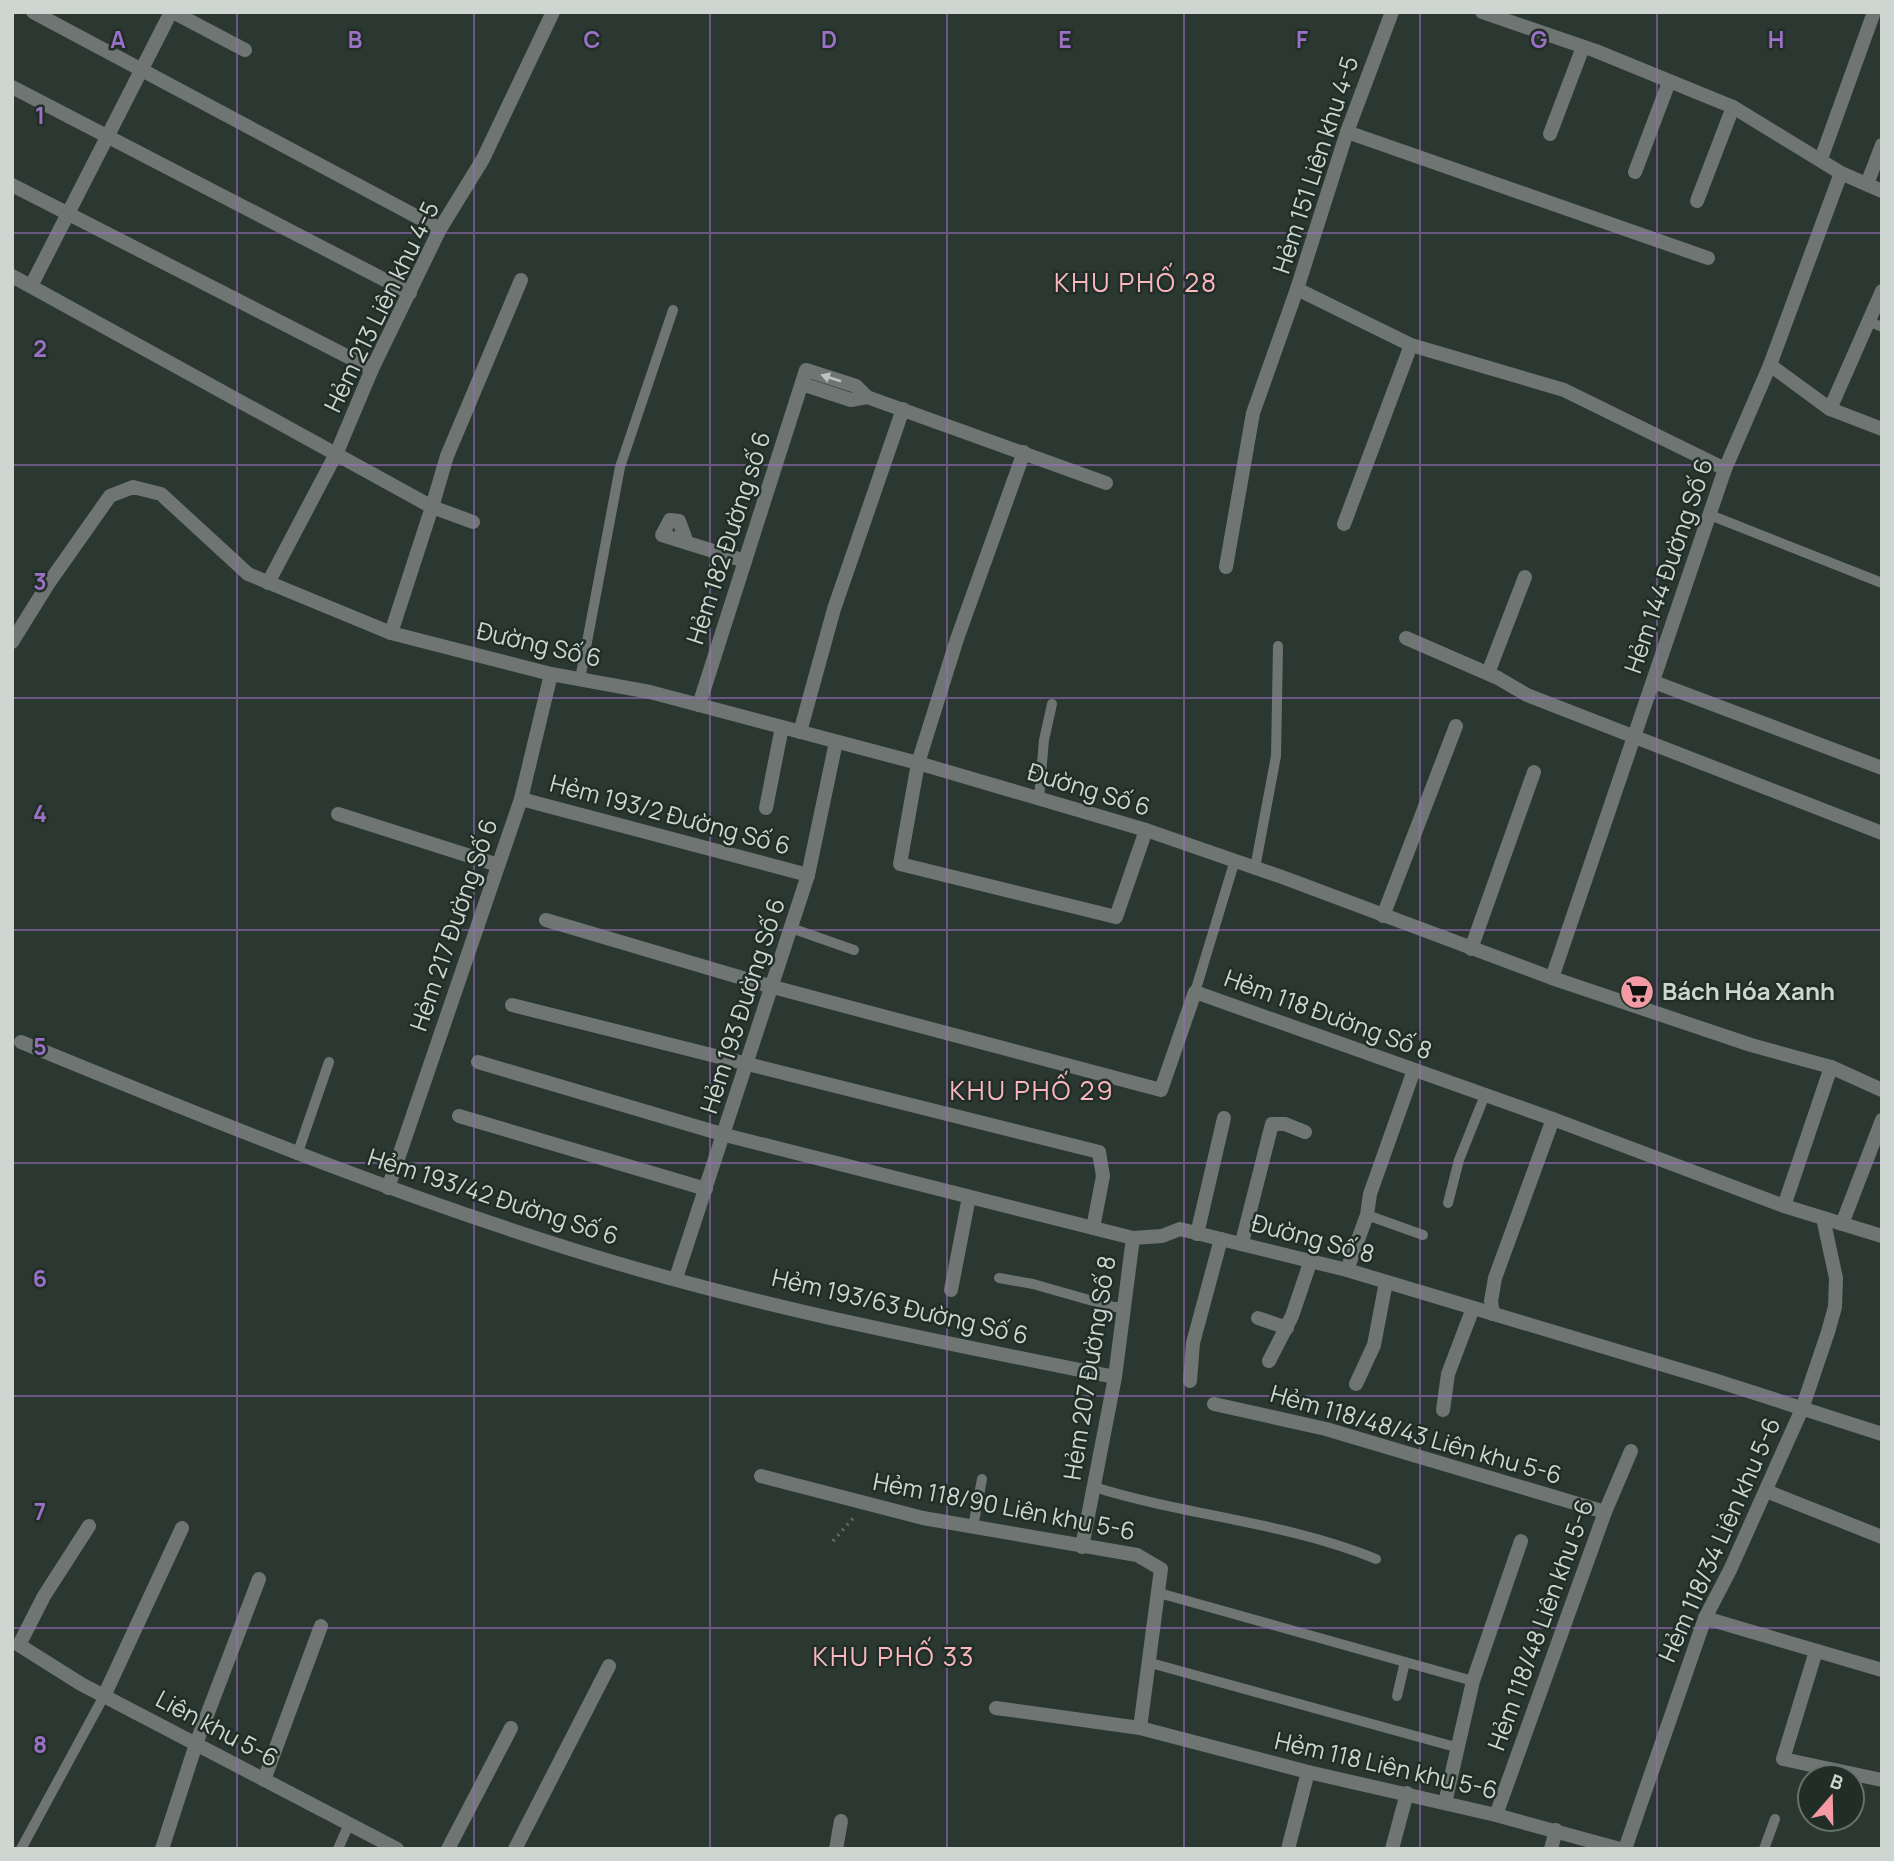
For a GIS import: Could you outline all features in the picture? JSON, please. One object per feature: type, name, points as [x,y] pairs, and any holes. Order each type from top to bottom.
[{"type":"street","points":[[33,12],[440,229]]},
{"type":"street","points":[[31,286],[172,12],[245,50]]},
{"type":"street","name":"Hẻm 213 Liên khu 4-5","points":[[268,583],[337,452],[372,369],[440,229],[483,159],[553,12]]},
{"type":"street","name":"Hẻm 151 Liên khu 4-5","points":[[1392,12],[1347,132],[1297,289],[1411,345],[1564,390],[1726,469]]},
{"type":"street","points":[[1482,12],[1583,47],[1733,107],[1841,173],[1882,191]]},
{"type":"street","points":[[1821,159],[1874,12]]},
{"type":"street","points":[[1550,134],[1583,47]]},
{"type":"street","points":[[1635,172],[1669,82]]},
{"type":"street","points":[[12,87],[410,293]]},
{"type":"street","points":[[1697,201],[1733,107]]},
{"type":"street","points":[[1347,132],[1708,258]]},
{"type":"street","points":[[1867,184],[1882,145]]},
{"type":"street","name":"Hẻm 144 Đường Số 6","points":[[1552,978],[1726,469],[1770,365],[1841,173]]},
{"type":"street","points":[[12,185],[372,369]]},
{"type":"street","points":[[12,276],[337,452],[432,507],[473,522]]},
{"type":"street","points":[[391,633],[447,456],[521,280]]},
{"type":"street","points":[[1226,566],[1253,414],[1297,289]]},
{"type":"street","points":[[1830,408],[1875,324],[1882,291]]},
{"type":"street","points":[[1344,524],[1411,345]]},
{"type":"street","points":[[1770,365],[1830,408],[1882,429]]},
{"type":"street","name":"Hẻm 182 Đường số 6","points":[[699,705],[802,384],[851,400],[867,397],[903,409]]},
{"type":"street","points":[[800,732],[834,609],[903,409],[1105,483]]},
{"type":"street","points":[[1024,452],[957,639],[918,763],[900,864],[1116,918],[1146,830]]},
{"type":"street","name":"Đường Số 6","points":[[12,642],[48,584],[110,496],[133,487],[161,494],[248,574],[391,633],[551,674],[699,705],[918,763],[1146,830],[1235,860],[1552,978],[1751,1045],[1831,1067],[1882,1090]]},
{"type":"street","points":[[687,543],[745,562]]},
{"type":"street","points":[[1488,673],[1525,577]]},
{"type":"street","points":[[1406,638],[1488,673],[1527,695],[1882,833]]},
{"type":"street","name":"Hẻm 217 Đường Số 6","points":[[388,1188],[521,799],[551,674]]},
{"type":"street","points":[[1654,682],[1882,768]]},
{"type":"street","points":[[1383,916],[1456,726]]},
{"type":"street","points":[[766,808],[782,727]]},
{"type":"street","name":"Hẻm 193 Đường Số 6","points":[[676,1278],[808,875],[836,742]]},
{"type":"street","points":[[1471,949],[1534,772]]},
{"type":"street","name":"Hẻm 193/2 Đường Số 6","points":[[521,799],[808,875]]},
{"type":"street","points":[[338,814],[498,865]]},
{"type":"street","points":[[546,920],[773,987]]},
{"type":"street","name":"Hẻm 118 Đường Số 8","points":[[773,987],[1161,1090],[1195,992],[1553,1119],[1784,1206],[1882,1236]]},
{"type":"street","points":[[512,1005],[1099,1152],[1103,1176],[1093,1228]]},
{"type":"street","name":"Hẻm 193/42 Đường Số 6","points":[[21,1042],[298,1156],[388,1188],[676,1278]]},
{"type":"street","name":"Đường Số 8","points":[[478,1062],[725,1135],[1133,1238],[1162,1236],[1180,1229],[1348,1270],[1882,1434]]},
{"type":"street","points":[[1784,1206],[1831,1067]]},
{"type":"street","points":[[1348,1270],[1367,1215],[1370,1194],[1414,1070]]},
{"type":"street","points":[[459,1116],[706,1189]]},
{"type":"street","points":[[1198,1234],[1224,1118]]},
{"type":"street","points":[[1493,1314],[1491,1301],[1495,1278],[1553,1119]]},
{"type":"street","points":[[1842,1224],[1882,1121]]},
{"type":"street","points":[[1242,1242],[1272,1124],[1285,1124],[1306,1132]]},
{"type":"street","points":[[951,1290],[969,1197]]},
{"type":"street","name":"Hẻm 118/34 Liên khu 5-6","points":[[1625,1849],[1705,1618],[1802,1409],[1835,1307],[1836,1278],[1823,1218]]},
{"type":"street","name":"Hẻm 207 Đường Số 8","points":[[1082,1546],[1115,1377],[1133,1238]]},
{"type":"street","points":[[1190,1381],[1193,1343],[1221,1238]]},
{"type":"street","points":[[1269,1361],[1287,1328],[1311,1261]]},
{"type":"street","name":"Hẻm 193/63 Đường Số 6","points":[[676,1278],[910,1336],[1115,1377]]},
{"type":"street","points":[[1356,1384],[1374,1345],[1386,1282]]},
{"type":"street","points":[[1443,1410],[1448,1374],[1473,1308]]},
{"type":"street","points":[[1258,1318],[1287,1328]]},
{"type":"street","name":"Hẻm 118/48/43 Liên khu 5-6","points":[[1214,1404],[1326,1429],[1605,1512]]},
{"type":"street","name":"Hẻm 118/48 Liên khu 5-6","points":[[1496,1815],[1605,1512],[1631,1451]]},
{"type":"street","name":"Hẻm 118/90 Liên khu 5-6","points":[[761,1476],[973,1527],[1137,1555],[1161,1569],[1140,1728]]},
{"type":"street","points":[[1766,1491],[1882,1537]]},
{"type":"street","name":"Liên khu 5-6","points":[[89,1526],[44,1596],[19,1645],[104,1696],[397,1849]]},
{"type":"street","points":[[104,1696],[182,1528]]},
{"type":"street","points":[[1444,1803],[1474,1681],[1521,1541]]},
{"type":"street","points":[[162,1849],[196,1744],[259,1579]]},
{"type":"street","points":[[1705,1618],[1882,1670]]},
{"type":"street","points":[[264,1780],[321,1626]]},
{"type":"street","points":[[1816,1651],[1783,1759],[1882,1780]]},
{"type":"street","points":[[515,1849],[609,1665]]},
{"type":"street","name":"Hẻm 118 Liên khu 5-6","points":[[996,1708],[1140,1728],[1308,1772],[1556,1830],[1620,1849]]},
{"type":"street","points":[[448,1849],[511,1728]]},
{"type":"street","points":[[1288,1849],[1308,1772]]},
{"type":"street","points":[[1392,1849],[1407,1793]]},
{"type":"street","points":[[836,1849],[841,1821]]},
{"type":"street","points":[[1551,1849],[1556,1830]]},
{"type":"lane","points":[[580,679],[620,467],[673,310]]},
{"type":"lane","points":[[1710,515],[1882,583]]},
{"type":"lane","points":[[1255,868],[1276,756],[1278,646]]},
{"type":"lane","points":[[1039,798],[1044,740],[1052,704]]},
{"type":"lane","points":[[1195,992],[1235,860]]},
{"type":"lane","points":[[791,928],[854,950]]},
{"type":"lane","points":[[298,1156],[329,1062]]},
{"type":"lane","points":[[1448,1203],[1459,1160],[1485,1095]]},
{"type":"lane","points":[[1367,1215],[1423,1234]]},
{"type":"lane","points":[[999,1278],[1124,1307]]},
{"type":"lane","points":[[973,1527],[982,1479]]},
{"type":"lane","points":[[1094,1487],[1182,1511],[1339,1544],[1377,1559]]},
{"type":"lane","points":[[1159,1593],[1474,1681]]},
{"type":"lane","points":[[1147,1662],[1459,1748]]},
{"type":"lane","points":[[1397,1696],[1405,1662]]},
{"type":"lane","points":[[21,1849],[104,1696]]},
{"type":"lane","points":[[1764,1849],[1775,1819]]},
{"type":"lane","points":[[338,1849],[349,1824]]},
{"type":"path","points":[[833,1541],[865,1503]]},
{"type":"place","name":"Bách Hóa Xanh","points":[[1637,992]]},
{"type":"district","name":"KHU PHỐ 28","points":[[1136,283]]},
{"type":"district","name":"KHU PHỐ 29","points":[[1032,1091]]},
{"type":"district","name":"KHU PHỐ 33","points":[[894,1657]]}]
